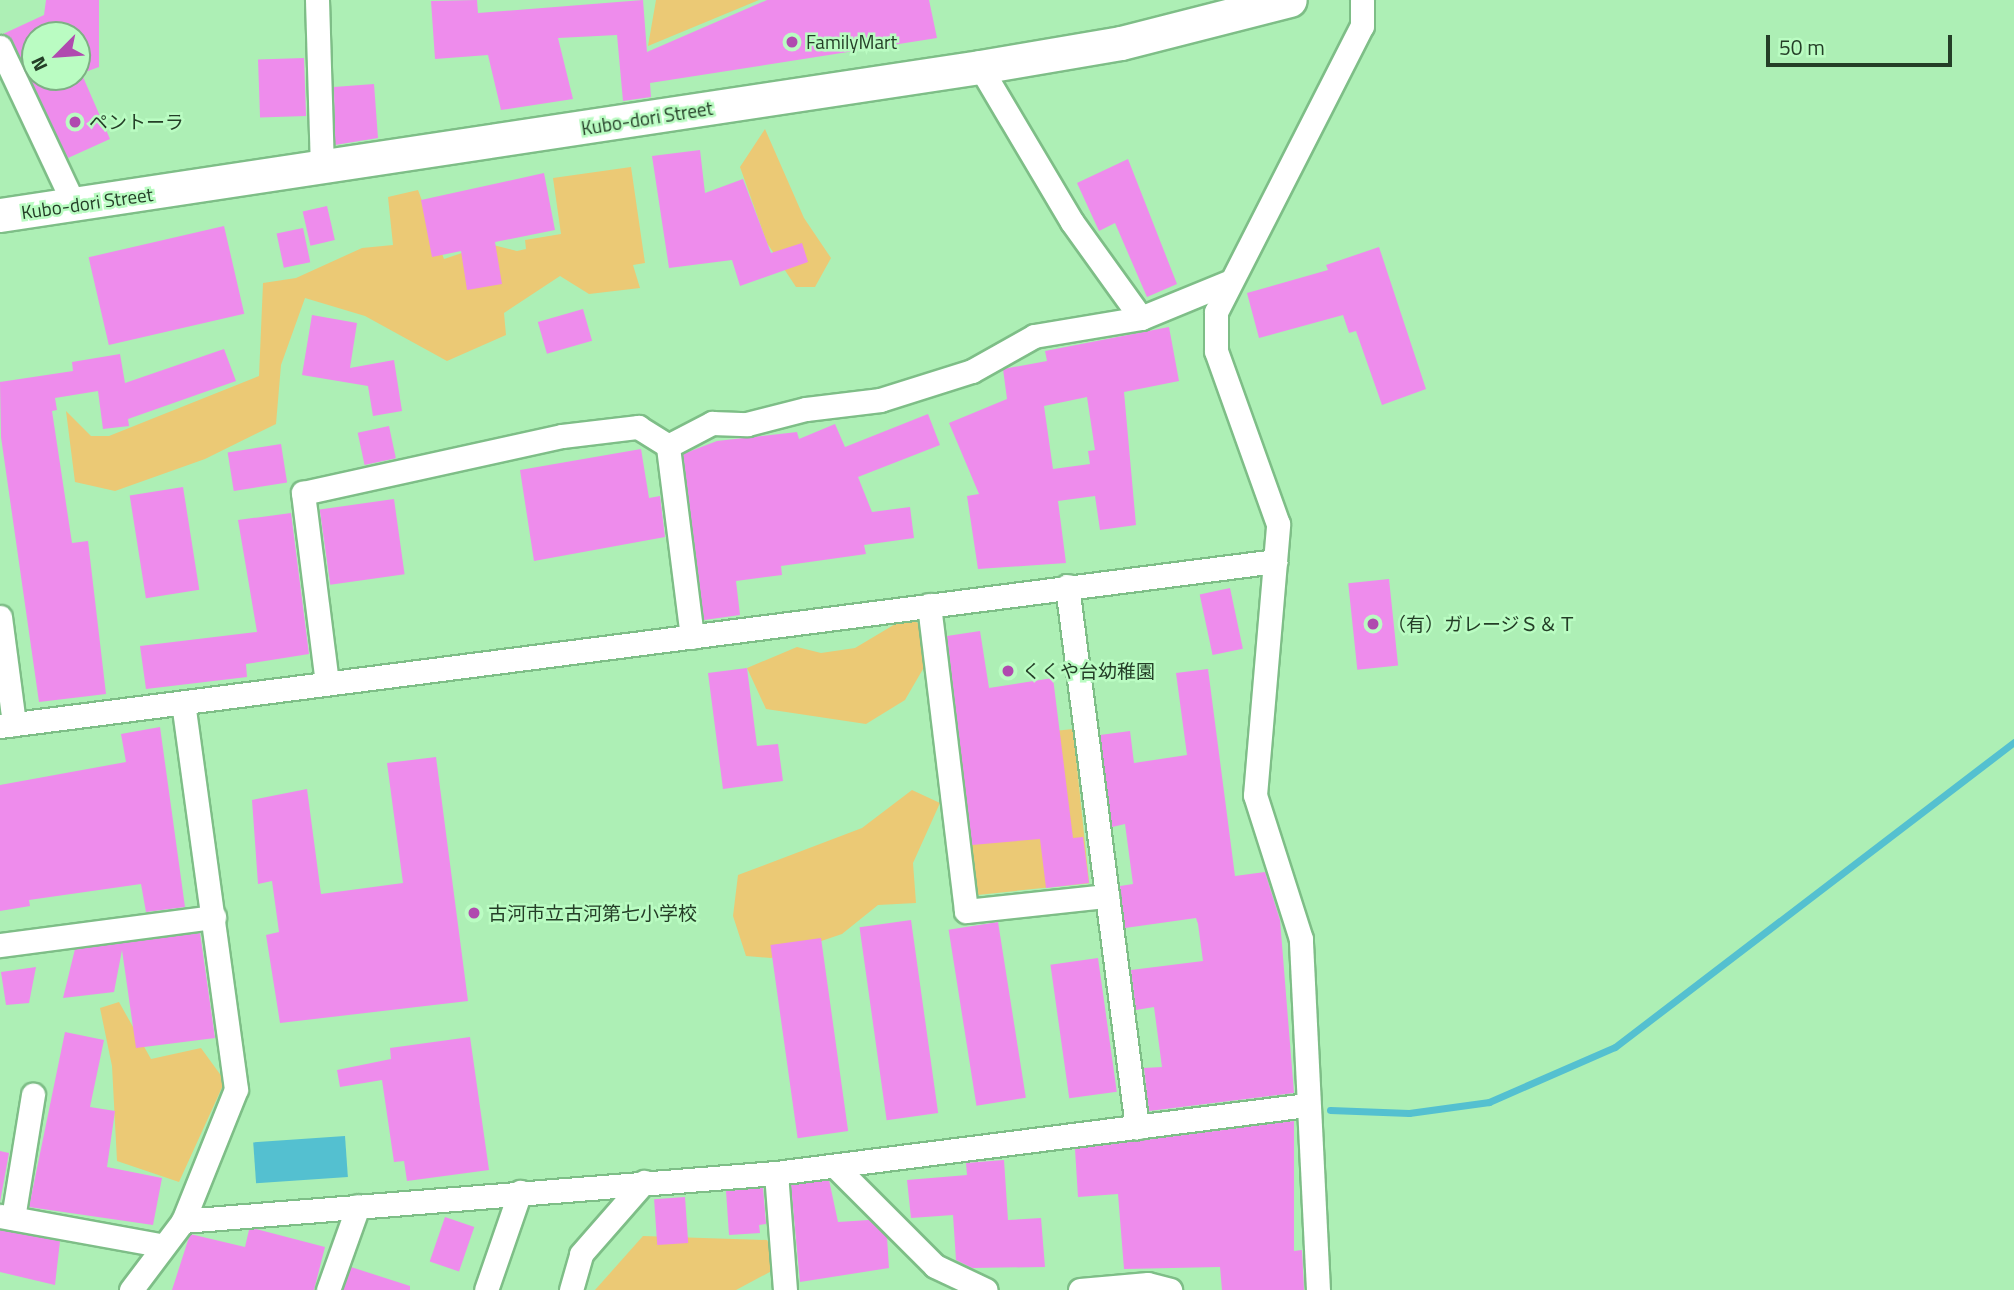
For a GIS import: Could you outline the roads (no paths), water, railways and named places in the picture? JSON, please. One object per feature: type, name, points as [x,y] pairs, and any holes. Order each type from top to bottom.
[{"type":"street","points":[[317,0],[322,169]]},
{"type":"street","points":[[1318,1290],[1301,939],[1255,795],[1254,740],[1278,524],[1216,351],[1216,312],[1362,26],[1362,0]]},
{"type":"street","name":"Kubo-dori Street","points":[[0,215],[322,169],[980,67],[1121,43],[1286,1]]},
{"type":"street","points":[[0,47],[74,205]]},
{"type":"street","points":[[980,67],[1072,222],[1141,318]]},
{"type":"street","points":[[668,446],[712,423],[747,424],[806,409],[880,400],[972,372],[1034,336],[1141,318],[1231,281]]},
{"type":"street","points":[[327,683],[303,493],[562,436],[638,427],[668,446]]},
{"type":"street","points":[[668,446],[692,637]]},
{"type":"street","points":[[0,617],[7,725],[1275,561]]},
{"type":"street","points":[[1067,586],[1137,1127]]},
{"type":"street","points":[[929,604],[966,911],[1107,896]]},
{"type":"street","points":[[131,1290],[159,1245],[183,1221],[236,1088],[183,704]]},
{"type":"street","points":[[0,944],[214,917]]},
{"type":"street","points":[[33,1095],[6,1217],[159,1245]]},
{"type":"street","points":[[183,1221],[776,1173],[1307,1105]]},
{"type":"street","points":[[835,1166],[935,1266],[986,1290]]},
{"type":"street","points":[[776,1173],[785,1290]]},
{"type":"street","points":[[570,1290],[582,1254],[644,1182]]},
{"type":"street","points":[[486,1290],[520,1192]]},
{"type":"street","points":[[328,1290],[358,1206]]},
{"type":"street","points":[[1080,1290],[1148,1284],[1170,1290]]},
{"type":"water","points":[[345,1136],[348,1177],[256,1183],[253,1142]]},
{"type":"waterway","points":[[1330,1110],[1409,1113],[1489,1102],[1615,1047],[2014,742]]},
{"type":"place","name":"FamilyMart","points":[[792,42]]},
{"type":"place","name":"ペントーラ","points":[[75,122]]},
{"type":"place","name":"（有）ガレージＳ＆Ｔ","points":[[1373,624]]},
{"type":"place","name":"くくや台幼稚園","points":[[1008,671]]},
{"type":"place","name":"古河市立古河第七小学校","points":[[474,913]]}]
